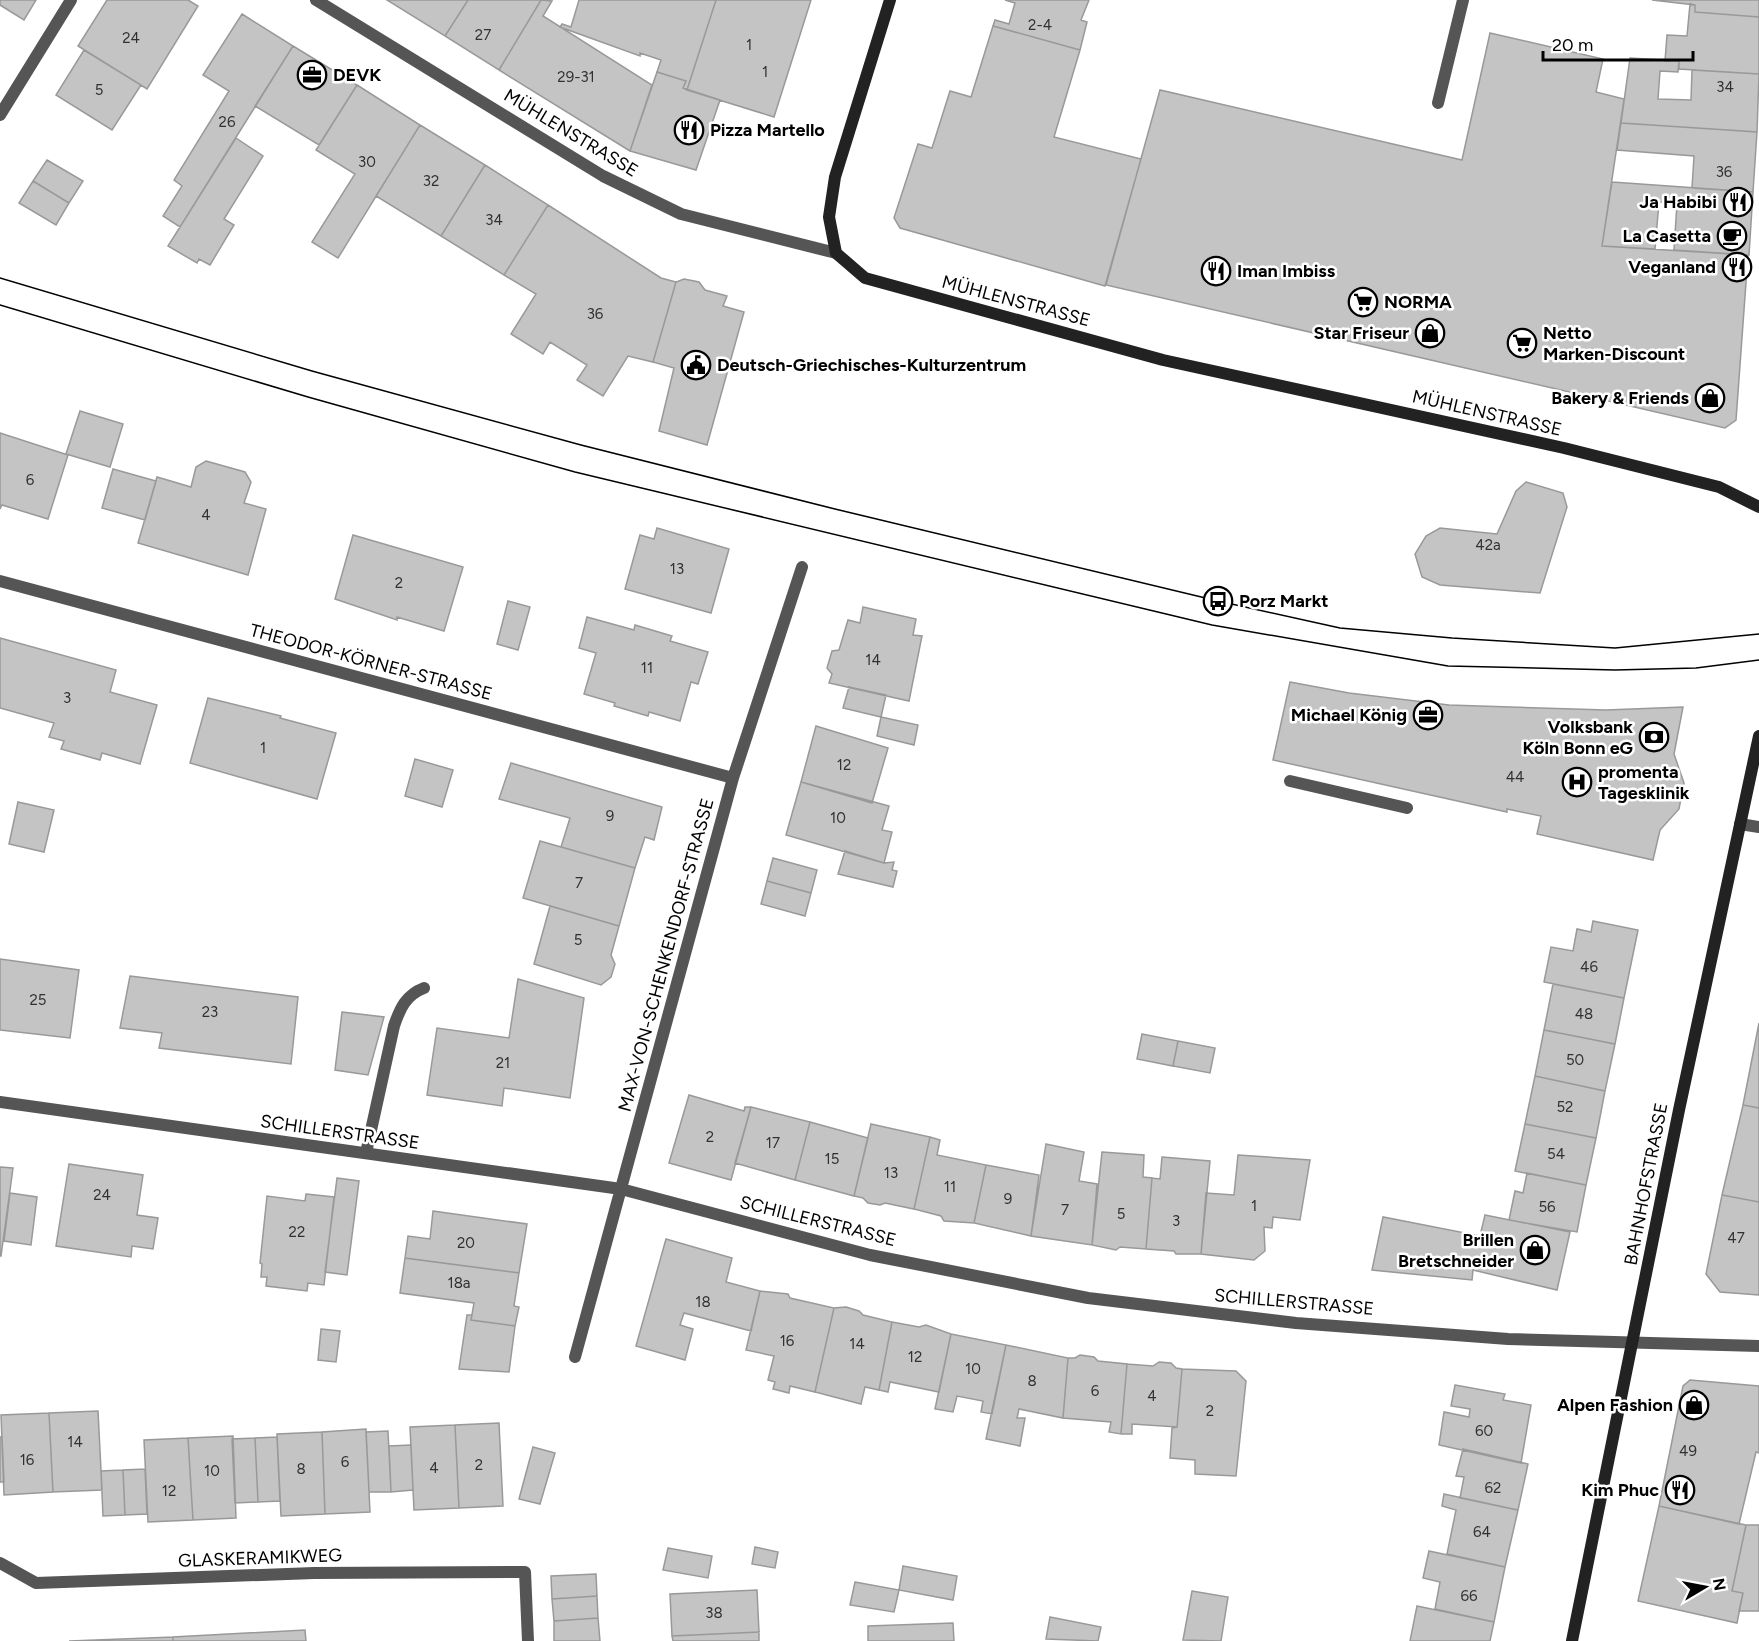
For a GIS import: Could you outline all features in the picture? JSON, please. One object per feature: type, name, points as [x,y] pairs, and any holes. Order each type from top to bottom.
[{"type":"main road","points":[[836,254],[829,217],[835,177],[890,0]]},
{"type":"main road","name":"MÜHLENSTRASSE","points":[[836,254],[865,278],[1163,360],[1575,451],[1719,487],[1759,507]]},
{"type":"main road","name":"BAHNHOFSTRASSE","points":[[1572,1641],[1759,736]]},
{"type":"street","points":[[0,115],[71,0]]},
{"type":"street","name":"MÜHLENSTRASSE","points":[[316,0],[603,176],[681,214],[836,254]]},
{"type":"street","points":[[1438,103],[1463,0]]},
{"type":"street","name":"MAX-VON-SCHENKENDORF-STRASSE","points":[[575,1357],[733,778],[802,567]]},
{"type":"street","name":"THEODOR-KÖRNER-STRASSE","points":[[0,581],[733,778]]},
{"type":"street","points":[[1290,781],[1407,808]]},
{"type":"street","points":[[1740,824],[1759,827]]},
{"type":"street","points":[[366,1154],[397,1016],[401,1007],[414,992],[424,988]]},
{"type":"street","name":"SCHILLERSTRASSE","points":[[0,1102],[621,1189],[870,1255],[1088,1298],[1296,1323],[1508,1339],[1759,1346]]},
{"type":"street","name":"GLASKERAMIKWEG","points":[[0,1563],[36,1583],[314,1573],[525,1572],[528,1641]]},
{"type":"building","points":[[0,0],[36,0],[24,20],[0,5]]},
{"type":"building","points":[[107,0],[188,0],[198,6],[147,89],[78,46]]},
{"type":"building","points":[[387,0],[468,0],[445,36]]},
{"type":"building","points":[[468,0],[541,0],[499,70],[445,36]]},
{"type":"building","points":[[541,0],[552,1],[543,16],[652,85],[630,151],[499,70]]},
{"type":"building","points":[[579,0],[716,0],[687,90],[683,88],[686,81],[657,72],[661,60],[640,53],[640,56],[560,27],[562,24],[571,27]]},
{"type":"building","points":[[716,0],[811,0],[774,117],[687,90]]},
{"type":"building","points":[[1005,0],[1089,0],[1081,20],[1087,22],[1080,50],[993,26],[995,20],[1009,24],[1015,3]]},
{"type":"building","points":[[1652,0],[1759,0],[1759,17],[1695,12],[1695,5]]},
{"type":"building","points":[[1690,4],[1695,5],[1695,12],[1759,17],[1759,74],[1679,69],[1679,61],[1665,61],[1667,35],[1687,36]]},
{"type":"building","points":[[242,14],[293,46],[180,227],[163,216],[182,186],[174,180],[229,91],[203,75]]},
{"type":"building","points":[[993,26],[1080,50],[1054,137],[1141,159],[1105,286],[900,228],[894,218],[918,144],[932,148],[950,91],[971,97]]},
{"type":"building","points":[[1490,33],[1603,59],[1596,92],[1624,99],[1602,246],[1748,255],[1736,420],[1725,428],[1106,285],[1160,90],[1462,160]]},
{"type":"building","points":[[293,46],[357,85],[319,145],[255,106]]},
{"type":"building","points":[[84,50],[141,85],[112,130],[56,95]]},
{"type":"building","points":[[1630,58],[1679,61],[1678,72],[1660,71],[1658,99],[1691,100],[1692,70],[1759,74],[1757,132],[1621,123]]},
{"type":"building","points":[[657,72],[686,81],[683,88],[720,100],[696,170],[630,151]]},
{"type":"building","points":[[357,85],[420,125],[338,258],[312,242],[355,174],[316,150]]},
{"type":"building","points":[[1621,123],[1757,132],[1753,192],[1692,188],[1694,156],[1617,150]]},
{"type":"building","points":[[420,125],[485,165],[441,236],[376,196]]},
{"type":"building","points":[[236,138],[263,156],[224,219],[234,225],[210,265],[199,259],[197,263],[168,246]]},
{"type":"building","points":[[47,160],[83,181],[69,203],[33,181]]},
{"type":"building","points":[[485,165],[548,205],[504,275],[441,236]]},
{"type":"building","points":[[33,181],[69,203],[56,225],[19,203]]},
{"type":"building","points":[[1612,182],[1753,192],[1749,255],[1674,250],[1677,203],[1659,202],[1655,249],[1602,246]]},
{"type":"building","points":[[548,205],[661,278],[676,282],[653,362],[628,356],[603,396],[577,380],[587,365],[550,342],[543,354],[511,334],[536,294],[504,275]]},
{"type":"building","name":"Deutsch-Griechisches-Kulturzentrum","points":[[684,279],[699,282],[705,290],[727,296],[723,306],[744,312],[707,445],[659,431],[674,368],[653,362],[676,282]]},
{"type":"building","points":[[80,411],[123,424],[110,467],[66,454]]},
{"type":"building","points":[[0,433],[68,455],[48,519],[2,505],[0,509]]},
{"type":"building","points":[[206,461],[245,472],[251,482],[244,503],[266,509],[248,575],[138,543],[157,477],[191,487],[196,467]]},
{"type":"building","points":[[113,469],[156,481],[145,520],[102,508]]},
{"type":"building","points":[[1526,482],[1563,493],[1567,507],[1540,593],[1440,585],[1422,577],[1415,554],[1426,536],[1440,528],[1497,534],[1516,491]]},
{"type":"building","points":[[657,528],[729,549],[711,613],[625,589],[640,535],[654,539]]},
{"type":"building","points":[[353,535],[463,567],[444,631],[397,617],[397,620],[335,599]]},
{"type":"building","points":[[508,601],[530,607],[518,650],[497,644]]},
{"type":"building","points":[[863,607],[916,619],[913,635],[922,636],[909,701],[829,683],[832,674],[827,668],[832,651],[839,650],[848,620],[860,623]]},
{"type":"building","points":[[587,617],[634,630],[635,625],[672,636],[670,641],[708,652],[698,684],[691,682],[680,721],[649,712],[648,716],[584,694],[596,653],[579,648]]},
{"type":"building","points":[[0,638],[116,670],[110,692],[157,705],[140,764],[102,753],[100,760],[61,749],[64,741],[49,737],[54,723],[0,708]]},
{"type":"building","points":[[1290,682],[1349,693],[1449,705],[1606,710],[1683,707],[1674,754],[1684,783],[1679,809],[1660,830],[1653,860],[1537,834],[1541,816],[1507,809],[1507,812],[1273,760]]},
{"type":"building","points":[[849,687],[886,695],[881,717],[843,708]]},
{"type":"building","points":[[208,698],[281,716],[280,718],[336,733],[317,799],[190,763]]},
{"type":"building","points":[[881,717],[918,725],[914,745],[877,736]]},
{"type":"building","points":[[816,726],[888,748],[872,803],[801,782]]},
{"type":"building","points":[[415,759],[453,770],[442,807],[405,796]]},
{"type":"building","points":[[511,763],[662,807],[654,840],[645,837],[635,868],[561,847],[570,818],[499,799]]},
{"type":"building","points":[[801,782],[889,806],[882,830],[892,832],[884,863],[786,835]]},
{"type":"building","points":[[18,802],[54,810],[44,852],[9,844]]},
{"type":"building","points":[[540,841],[635,868],[619,926],[523,898]]},
{"type":"building","points":[[845,851],[884,863],[894,862],[892,870],[897,871],[893,887],[838,874]]},
{"type":"building","points":[[773,858],[817,870],[811,893],[767,881]]},
{"type":"building","points":[[767,881],[811,893],[805,916],[761,904]]},
{"type":"building","points":[[550,906],[619,926],[611,955],[615,964],[611,977],[601,985],[534,964]]},
{"type":"building","points":[[1593,921],[1638,930],[1624,998],[1544,982],[1551,947],[1573,951],[1577,929],[1591,932]]},
{"type":"building","points":[[0,959],[79,970],[70,1038],[0,1030]]},
{"type":"building","points":[[130,976],[298,997],[291,1064],[159,1048],[162,1033],[120,1028]]},
{"type":"building","points":[[518,979],[584,998],[570,1098],[504,1088],[502,1106],[427,1095],[437,1028],[509,1038]]},
{"type":"building","points":[[1553,984],[1624,998],[1615,1044],[1544,1030]]},
{"type":"building","points":[[342,1012],[384,1017],[368,1075],[335,1070]]},
{"type":"building","points":[[1759,1023],[1759,1108],[1743,1105]]},
{"type":"building","points":[[1544,1030],[1615,1044],[1605,1091],[1535,1076]]},
{"type":"building","points":[[1142,1034],[1178,1041],[1173,1066],[1137,1059]]},
{"type":"building","points":[[1178,1041],[1215,1048],[1210,1073],[1173,1066]]},
{"type":"building","points":[[1535,1076],[1605,1091],[1596,1138],[1525,1124]]},
{"type":"building","points":[[689,1095],[744,1111],[745,1107],[751,1107],[731,1180],[669,1163]]},
{"type":"building","points":[[1743,1105],[1759,1108],[1759,1202],[1722,1195]]},
{"type":"building","points":[[751,1107],[810,1122],[795,1180],[735,1163]]},
{"type":"building","points":[[810,1122],[868,1138],[854,1196],[795,1180]]},
{"type":"building","points":[[871,1124],[930,1137],[914,1209],[885,1203],[880,1205],[868,1203],[863,1198],[854,1196]]},
{"type":"building","points":[[1525,1124],[1596,1138],[1586,1185],[1515,1171]]},
{"type":"building","points":[[930,1137],[940,1140],[937,1155],[986,1165],[974,1223],[944,1221],[941,1216],[914,1209]]},
{"type":"building","points":[[1046,1144],[1084,1152],[1079,1181],[1097,1184],[1092,1245],[1031,1236]]},
{"type":"building","points":[[1102,1152],[1144,1155],[1143,1177],[1152,1178],[1146,1249],[1120,1247],[1116,1250],[1092,1245]]},
{"type":"building","points":[[1238,1155],[1310,1160],[1300,1220],[1273,1217],[1272,1228],[1264,1227],[1265,1251],[1254,1260],[1201,1254],[1206,1193],[1234,1195]]},
{"type":"building","points":[[1162,1157],[1210,1161],[1201,1254],[1176,1254],[1174,1251],[1146,1249],[1152,1178],[1160,1179]]},
{"type":"building","points":[[69,1164],[143,1175],[137,1215],[158,1218],[153,1249],[132,1246],[131,1257],[56,1246]]},
{"type":"building","points":[[986,1165],[1039,1175],[1031,1236],[974,1223]]},
{"type":"building","points":[[0,1167],[13,1168],[1,1256],[0,1256]]},
{"type":"building","points":[[1527,1173],[1586,1185],[1577,1232],[1509,1220],[1515,1191],[1523,1193]]},
{"type":"building","points":[[337,1178],[359,1181],[347,1275],[325,1272]]},
{"type":"building","points":[[10,1193],[37,1197],[31,1245],[4,1241]]},
{"type":"building","points":[[306,1194],[334,1197],[324,1285],[308,1283],[307,1291],[266,1286],[267,1277],[261,1277],[262,1264],[260,1263],[267,1196],[305,1201]]},
{"type":"building","points":[[1722,1195],[1759,1202],[1759,1295],[1720,1292],[1706,1274]]},
{"type":"building","points":[[433,1211],[527,1224],[519,1273],[405,1258],[408,1236],[430,1239]]},
{"type":"building","points":[[1485,1215],[1570,1232],[1557,1290],[1473,1270],[1472,1280],[1372,1270],[1383,1217],[1480,1236]]},
{"type":"building","points":[[666,1239],[732,1258],[726,1282],[760,1291],[751,1331],[684,1313],[680,1325],[693,1329],[685,1360],[636,1346]]},
{"type":"building","points":[[405,1258],[519,1273],[514,1306],[519,1307],[515,1326],[471,1320],[474,1303],[400,1293]]},
{"type":"building","points":[[760,1291],[788,1294],[790,1298],[834,1308],[815,1392],[790,1386],[789,1393],[773,1389],[775,1382],[768,1380],[774,1356],[746,1350]]},
{"type":"building","points":[[846,1307],[859,1311],[863,1315],[892,1322],[879,1390],[865,1387],[861,1404],[815,1392],[834,1308]]},
{"type":"building","points":[[467,1315],[472,1315],[471,1320],[515,1326],[509,1372],[459,1369]]},
{"type":"building","points":[[892,1322],[919,1327],[926,1325],[951,1334],[939,1392],[890,1382],[888,1392],[879,1390]]},
{"type":"building","points":[[321,1329],[340,1331],[336,1362],[318,1360]]},
{"type":"building","points":[[951,1334],[1006,1345],[992,1414],[981,1412],[983,1401],[957,1396],[953,1412],[935,1409]]},
{"type":"building","points":[[1006,1345],[1068,1358],[1063,1418],[1019,1409],[1017,1418],[1025,1418],[1020,1446],[986,1439]]},
{"type":"building","points":[[1080,1355],[1094,1357],[1098,1361],[1127,1364],[1121,1434],[1109,1432],[1111,1422],[1063,1418],[1068,1358]]},
{"type":"building","points":[[1159,1362],[1171,1363],[1176,1368],[1182,1369],[1177,1427],[1132,1424],[1132,1434],[1121,1434],[1127,1364],[1153,1366]]},
{"type":"building","points":[[1182,1369],[1236,1371],[1246,1381],[1236,1476],[1195,1474],[1195,1460],[1170,1458],[1172,1428],[1177,1427]]},
{"type":"building","points":[[1690,1380],[1759,1386],[1759,1453],[1756,1452],[1739,1524],[1659,1506],[1683,1386]]},
{"type":"building","points":[[1455,1385],[1505,1394],[1503,1400],[1531,1405],[1521,1463],[1439,1445],[1444,1412],[1469,1417],[1470,1409],[1451,1406]]},
{"type":"building","points":[[98,1411],[102,1490],[53,1492],[49,1413]]},
{"type":"building","points":[[49,1413],[53,1492],[4,1495],[1,1415]]},
{"type":"building","points":[[499,1423],[503,1506],[459,1508],[455,1425]]},
{"type":"building","points":[[455,1425],[459,1508],[414,1510],[410,1427]]},
{"type":"building","points":[[366,1429],[370,1512],[325,1514],[322,1432]]},
{"type":"building","points":[[388,1431],[391,1492],[369,1492],[366,1432]]},
{"type":"building","points":[[322,1432],[325,1514],[281,1516],[277,1434]]},
{"type":"building","points":[[233,1436],[236,1518],[193,1520],[188,1438]]},
{"type":"building","points":[[0,1437],[2,1437],[4,1482],[0,1482]]},
{"type":"building","points":[[277,1437],[280,1501],[258,1502],[255,1438]]},
{"type":"building","points":[[188,1438],[193,1520],[148,1522],[144,1440]]},
{"type":"building","points":[[255,1438],[258,1502],[235,1503],[232,1439]]},
{"type":"building","points":[[411,1445],[413,1490],[391,1492],[389,1446]]},
{"type":"building","points":[[533,1447],[555,1453],[540,1504],[519,1499]]},
{"type":"building","points":[[1463,1449],[1528,1464],[1518,1510],[1460,1498],[1464,1477],[1456,1476]]},
{"type":"building","points":[[145,1469],[147,1514],[125,1515],[123,1470]]},
{"type":"building","points":[[123,1470],[125,1515],[103,1516],[101,1471]]},
{"type":"building","points":[[1444,1494],[1518,1510],[1505,1567],[1447,1554],[1456,1510],[1442,1506]]},
{"type":"building","points":[[1659,1506],[1746,1525],[1732,1591],[1743,1593],[1737,1623],[1638,1601]]},
{"type":"building","points":[[1746,1525],[1759,1525],[1759,1611],[1739,1611],[1743,1593],[1732,1591]]},
{"type":"building","points":[[755,1547],[778,1552],[775,1568],[752,1564]]},
{"type":"building","points":[[668,1548],[712,1556],[708,1578],[663,1570]]},
{"type":"building","points":[[1429,1551],[1505,1567],[1494,1622],[1435,1609],[1440,1582],[1423,1578]]},
{"type":"building","points":[[903,1566],[957,1576],[953,1600],[899,1590]]},
{"type":"building","points":[[596,1574],[597,1596],[552,1599],[551,1576]]},
{"type":"building","points":[[855,1582],[899,1590],[894,1612],[850,1605]]},
{"type":"building","points":[[757,1590],[759,1632],[672,1636],[670,1594]]},
{"type":"building","points":[[1192,1591],[1228,1597],[1221,1641],[1183,1640]]},
{"type":"building","points":[[597,1596],[598,1618],[554,1621],[552,1599]]},
{"type":"building","points":[[1417,1606],[1494,1622],[1490,1641],[1410,1641]]},
{"type":"building","points":[[1050,1617],[1101,1627],[1098,1641],[1046,1639]]},
{"type":"building","points":[[598,1618],[600,1641],[554,1641],[554,1621]]},
{"type":"building","points":[[953,1623],[954,1641],[868,1641],[868,1626]]},
{"type":"building","points":[[305,1630],[306,1641],[173,1641],[173,1637]]},
{"type":"building","points":[[759,1632],[759,1641],[673,1641],[672,1636]]},
{"type":"building","points":[[173,1637],[173,1641],[69,1641]]},
{"type":"tram line","points":[[0,278],[312,371],[581,445],[835,509],[1340,628],[1452,638],[1615,648],[1759,634]]},
{"type":"tram line","points":[[0,305],[308,397],[575,472],[1212,625],[1448,666],[1615,670],[1696,668],[1759,660]]},
{"type":"place","name":"DEVK","points":[[312,75]]},
{"type":"place","name":"Pizza Martello","points":[[689,130]]},
{"type":"place","name":"Ja Habibi","points":[[1738,202]]},
{"type":"place","name":"La Casetta","points":[[1732,236]]},
{"type":"place","name":"Veganland","points":[[1737,267]]},
{"type":"place","name":"Iman Imbiss","points":[[1216,271]]},
{"type":"place","name":"NORMA","points":[[1363,302]]},
{"type":"place","name":"Star Friseur","points":[[1430,333]]},
{"type":"place","name":"Netto Marken-Discount","points":[[1522,343]]},
{"type":"place","name":"Deutsch-Griechisches-Kulturzentrum","points":[[696,365]]},
{"type":"place","name":"Bakery & Friends","points":[[1710,398]]},
{"type":"place","name":"Porz Markt","points":[[1218,601]]},
{"type":"place","name":"Michael König","points":[[1428,715]]},
{"type":"place","name":"Volksbank Köln Bonn eG","points":[[1654,737]]},
{"type":"place","name":"promenta Tagesklinik","points":[[1577,782]]},
{"type":"place","name":"Brillen Bretschneider","points":[[1535,1250]]},
{"type":"place","name":"Alpen Fashion","points":[[1694,1405]]},
{"type":"place","name":"Kim Phuc","points":[[1680,1490]]}]
